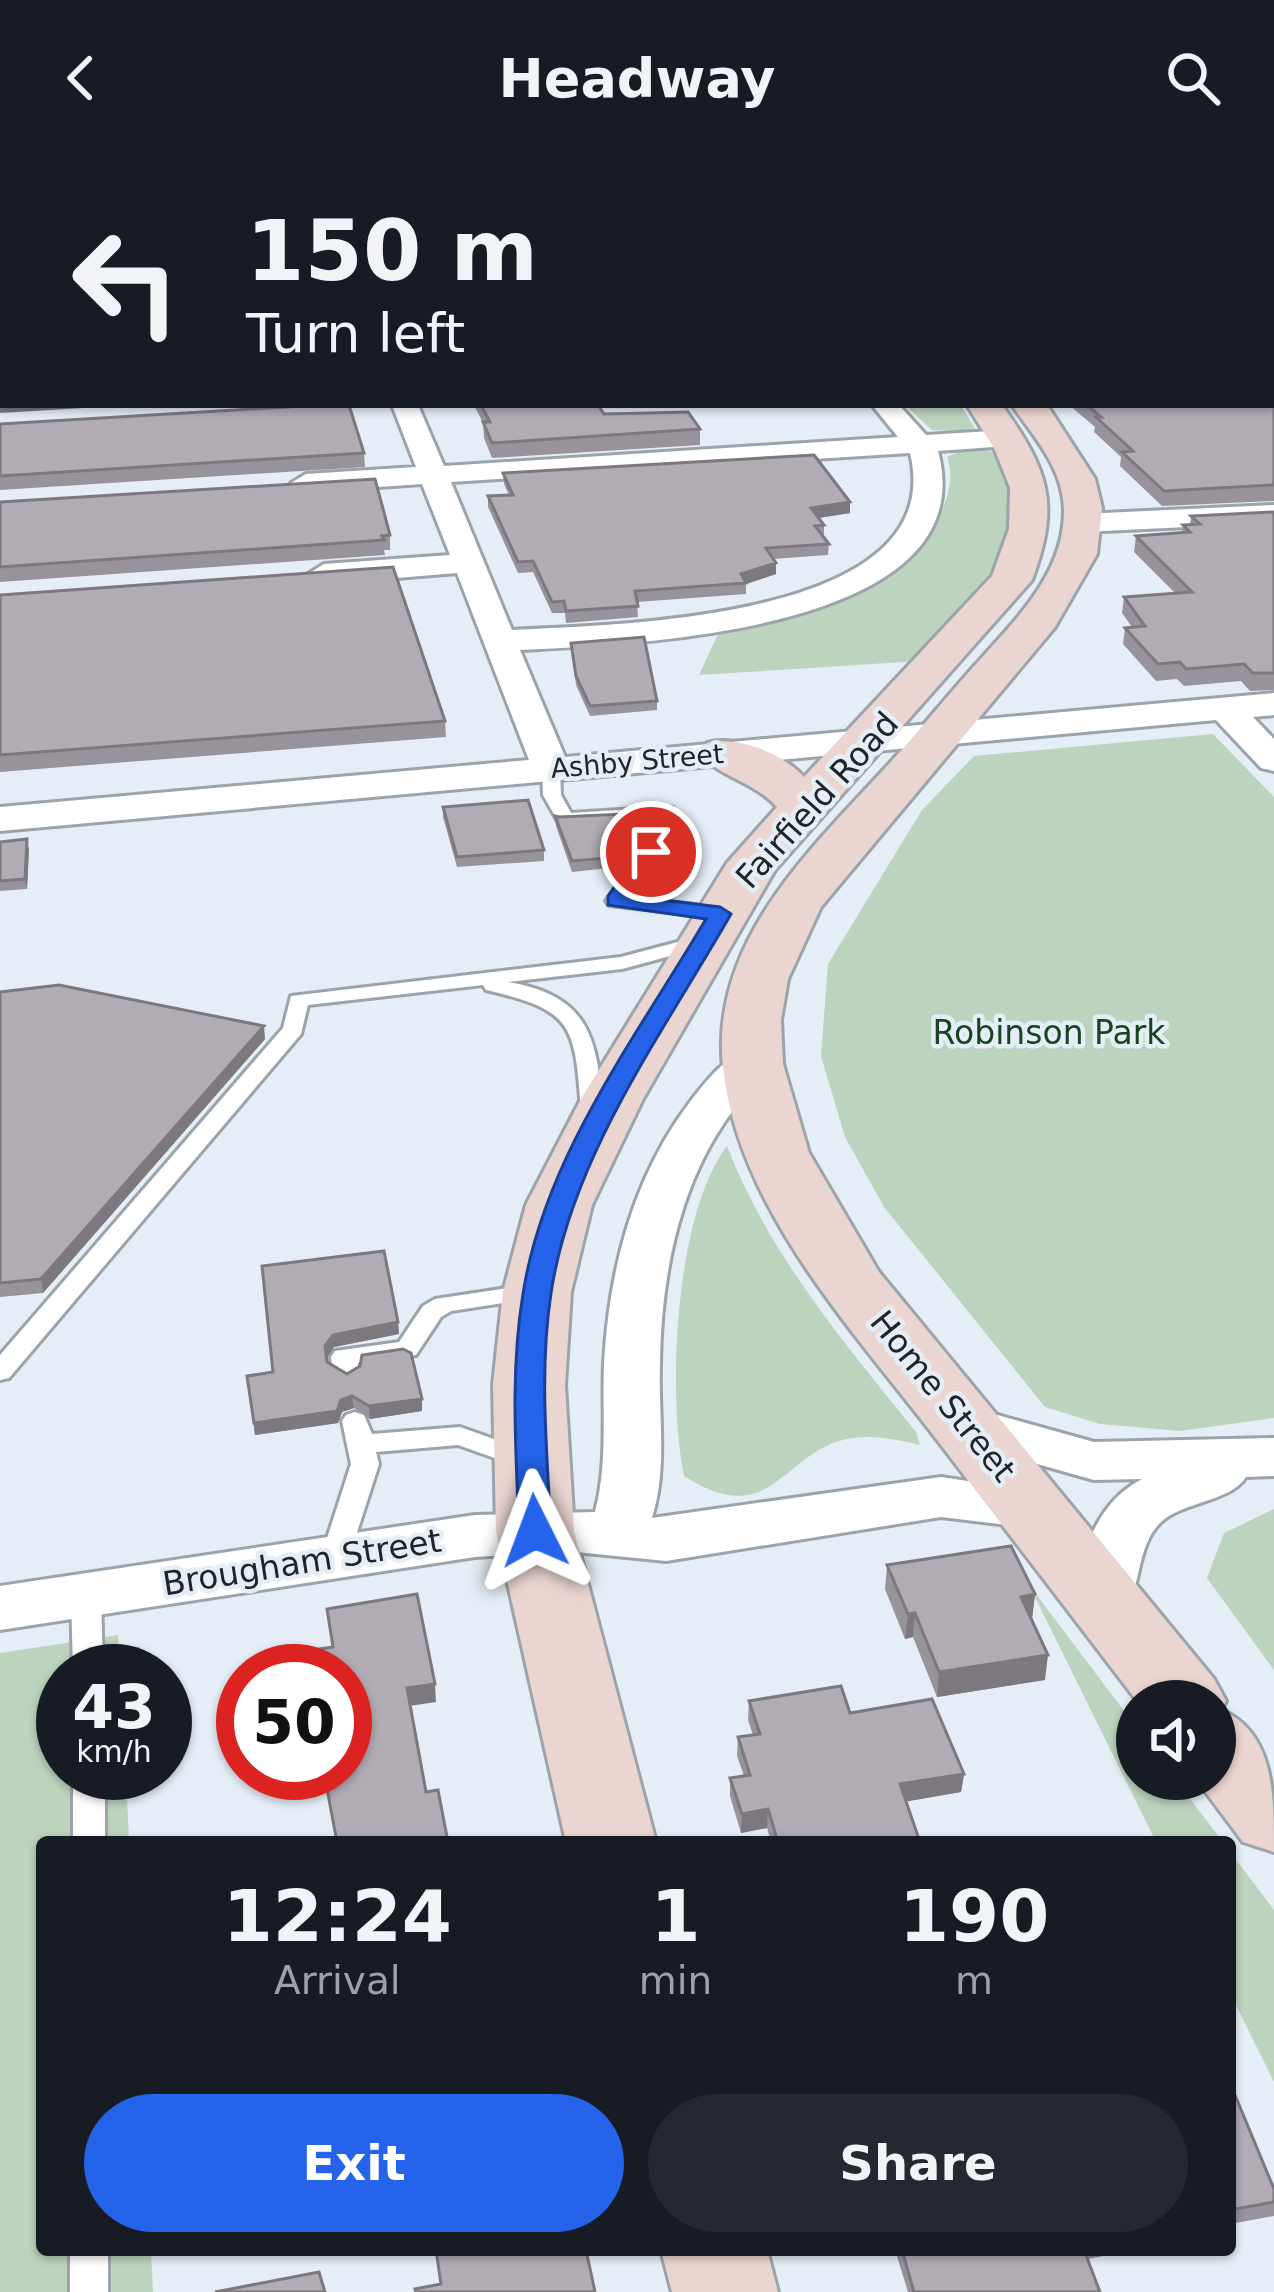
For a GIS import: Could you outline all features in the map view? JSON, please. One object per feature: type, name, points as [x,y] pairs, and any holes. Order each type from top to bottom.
[{"type":"main road","name":"Fairfield Road","points":[[752,1064],[759,982],[790,909],[1066,580],[1082,523],[1072,464],[1007,416]]},
{"type":"main road","name":"Fairfield Road","points":[[610,1836],[533,1497],[529,1385],[537,1292],[564,1192],[593,1132],[753,863],[1011,580],[1025,548],[1032,489],[1007,416]]},
{"type":"main road","points":[[724,753],[776,776],[805,808]]},
{"type":"main road","name":"Home Street","points":[[752,1064],[771,1139],[807,1212],[855,1286],[1168,1680]]},
{"type":"main road","points":[[1236,1768],[1274,1817]]},
{"type":"main road","points":[[715,2256],[724,2292]]},
{"type":"street","points":[[406,408],[551,769]]},
{"type":"street","points":[[500,641],[741,621],[870,577],[899,550],[930,493],[928,460],[888,408]]},
{"type":"street","points":[[274,486],[918,443],[1007,416]]},
{"type":"street","points":[[1082,523],[1274,514]]},
{"type":"street","points":[[288,576],[468,563]]},
{"type":"street","name":"Ashby Street","points":[[0,820],[1274,704]]},
{"type":"street","points":[[1224,708],[1274,760]]},
{"type":"street","points":[[617,1535],[635,1482],[632,1361],[652,1238],[682,1148],[703,1111],[752,1064]]},
{"type":"street","points":[[965,1425],[1094,1461],[1270,1457]]},
{"type":"street","points":[[1103,1597],[1118,1531],[1138,1507],[1165,1490],[1270,1457]]},
{"type":"street","name":"Brougham Street","points":[[0,1608],[335,1557],[533,1497],[617,1535],[666,1540],[941,1496],[1033,1508]]},
{"type":"lane","points":[[551,769],[552,795],[565,820],[667,812],[673,823],[616,901],[712,928]]},
{"type":"lane","points":[[0,1372],[292,1029],[298,1000],[622,963],[712,928]]},
{"type":"lane","points":[[461,982],[535,993],[572,1013],[586,1048],[593,1132]]},
{"type":"lane","points":[[346,1374],[344,1357],[407,1348],[431,1312],[444,1304],[537,1292]]},
{"type":"lane","points":[[335,1557],[364,1464],[358,1432],[460,1436],[533,1497]]},
{"type":"lane","points":[[86,1595],[87,1644]]},
{"type":"lane","points":[[88,1800],[89,1836]]},
{"type":"lane","points":[[89,2256],[89,2292]]},
{"type":"green space","points":[[908,408],[963,408],[977,432],[932,430]]},
{"type":"green space","points":[[970,447],[1002,454],[1014,483],[1016,512],[997,566],[920,661],[699,675],[718,634],[815,609],[876,582],[903,563],[942,511],[950,484],[947,457]]},
{"type":"green space","name":"Robinson Park","points":[[1213,734],[1274,797],[1274,1418],[1180,1431],[1100,1424],[1045,1407],[884,1207],[845,1137],[821,1056],[828,964],[922,810],[974,756]]},
{"type":"green space","points":[[727,1146],[786,1260],[916,1432],[920,1445],[853,1438],[829,1445],[759,1492],[739,1496],[714,1491],[684,1476],[676,1353],[686,1258],[710,1176]]},
{"type":"green space","points":[[1274,1509],[1274,1670],[1207,1578],[1224,1533]]},
{"type":"green space","points":[[1029,1585],[1116,1700],[1116,1761]]},
{"type":"green space","points":[[118,1635],[118,1644],[59,1644]]},
{"type":"green space","points":[[36,1648],[36,1800],[127,1800],[129,1836],[36,1836],[36,2256],[151,2256],[153,2292],[0,2292],[0,1653]]},
{"type":"green space","points":[[1135,1800],[1191,1800],[1218,1836],[1153,1836]]},
{"type":"green space","points":[[1236,1860],[1274,1910],[1274,2082],[1236,2005]]},
{"type":"building","points":[[270,408],[350,408],[364,453],[0,476],[0,424]]},
{"type":"building","points":[[483,408],[600,408],[604,414],[688,412],[700,429],[492,443],[483,422],[490,422]]},
{"type":"building","points":[[1090,408],[1274,408],[1274,485],[1164,491],[1122,452],[1133,451],[1096,417],[1101,417]]},
{"type":"building","points":[[814,455],[850,502],[811,508],[824,525],[815,526],[829,544],[766,548],[776,563],[741,574],[746,583],[635,591],[638,606],[566,611],[564,601],[552,602],[533,561],[518,562],[488,496],[513,495],[503,473]]},
{"type":"building","points":[[375,479],[390,535],[382,536],[384,540],[0,567],[0,502]]},
{"type":"building","points":[[1274,512],[1274,673],[1253,673],[1244,664],[1186,669],[1180,662],[1158,664],[1125,628],[1145,626],[1124,597],[1192,592],[1136,536],[1190,532],[1183,525],[1200,524],[1191,516]]},
{"type":"building","points":[[393,567],[445,721],[0,755],[0,595]]},
{"type":"building","points":[[644,637],[657,701],[590,706],[576,676],[571,643]]},
{"type":"building","points":[[528,800],[544,850],[457,857],[443,807]]},
{"type":"building","points":[[646,813],[627,849],[614,850],[608,858],[572,861],[555,816],[559,817]]},
{"type":"building","points":[[27,839],[25,879],[0,881],[0,842]]},
{"type":"building","points":[[59,985],[264,1026],[41,1279],[0,1283],[0,992]]},
{"type":"building","points":[[384,1251],[398,1322],[333,1335],[325,1346],[327,1362],[347,1374],[360,1366],[362,1355],[403,1349],[411,1353],[422,1399],[369,1406],[352,1396],[341,1400],[337,1411],[254,1423],[247,1376],[273,1372],[262,1266]]},
{"type":"building","points":[[1011,1546],[1035,1594],[1021,1597],[1048,1655],[939,1672],[915,1613],[908,1614],[887,1565]]},
{"type":"building","points":[[417,1594],[435,1684],[407,1688],[426,1792],[438,1790],[447,1836],[336,1836],[329,1800],[372,1800],[372,1644],[333,1644],[327,1609]]},
{"type":"building","points":[[841,1686],[850,1713],[932,1699],[964,1774],[900,1784],[918,1836],[776,1836],[768,1809],[742,1814],[730,1778],[750,1775],[738,1737],[760,1734],[749,1701]]},
{"type":"building","points":[[1236,2097],[1274,2189],[1274,2202],[1236,2209]]},
{"type":"building","points":[[437,2256],[587,2256],[595,2292],[415,2289],[441,2284]]},
{"type":"building","points":[[904,2256],[1086,2256],[1100,2292],[914,2292]]},
{"type":"building","points":[[319,2272],[325,2292],[215,2292]]},
{"type":"route","points":[[535,1531],[529,1385],[537,1292],[550,1238],[569,1179],[593,1132],[720,914],[662,903],[616,901],[651,852]]}]
